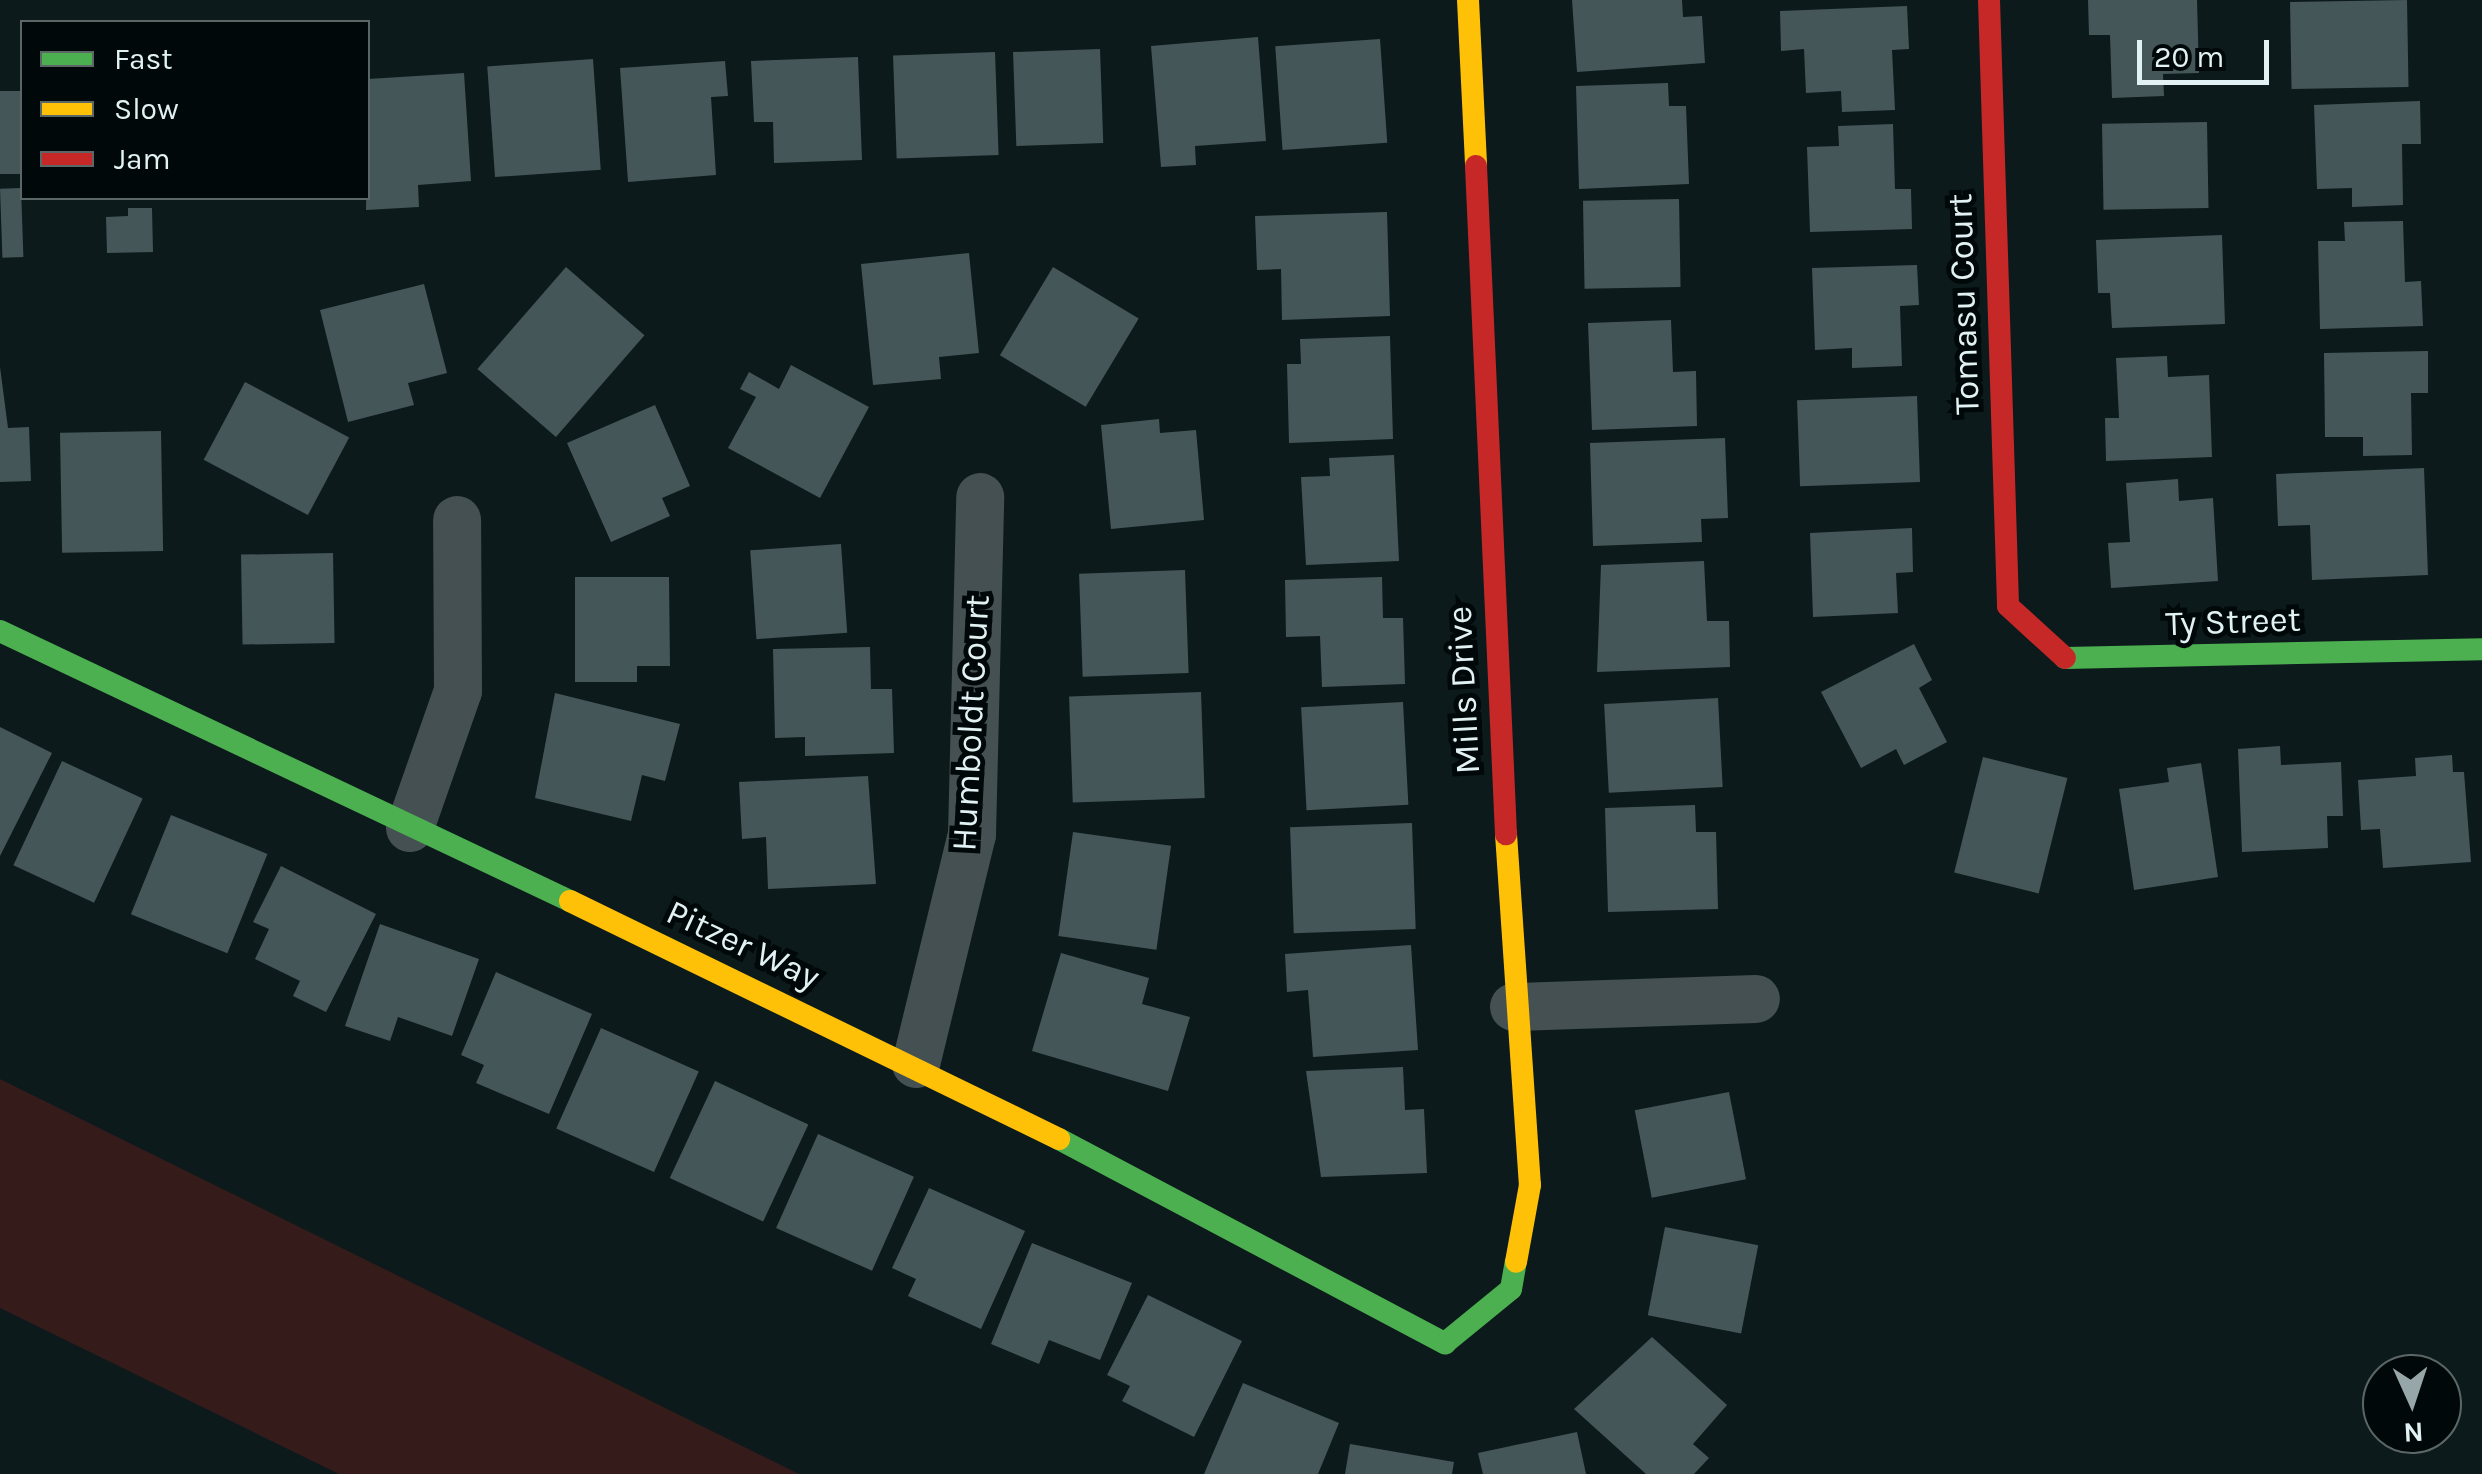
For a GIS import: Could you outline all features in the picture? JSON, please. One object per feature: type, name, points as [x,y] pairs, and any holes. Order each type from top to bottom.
[{"type":"street","name":"Mills Drive","points":[[1446,1343],[1511,1289],[1530,1185],[1514,1007],[1468,0]]},
{"type":"street","name":"Tomasu Court","points":[[1989,0],[2008,606]]},
{"type":"street","name":"Humboldt Court","points":[[916,1064],[972,835],[980,497]]},
{"type":"street","points":[[410,828],[458,691],[458,520]]},
{"type":"street","name":"Ty Street","points":[[2008,606],[2071,663],[2482,649]]},
{"type":"street","name":"Pitzer Way","points":[[0,631],[916,1064],[1446,1343]]},
{"type":"street","points":[[1514,1007],[1756,1000]]},
{"type":"shaded area","points":[[0,1079],[799,1474],[339,1474],[0,1308]]},
{"type":"building","points":[[1572,0],[1682,0],[1683,17],[1702,16],[1705,63],[1577,72]]},
{"type":"building","points":[[2088,0],[2197,0],[2199,73],[2163,74],[2164,96],[2112,98],[2110,35],[2089,35]]},
{"type":"building","points":[[2407,0],[2409,87],[2292,89],[2290,2]]},
{"type":"building","points":[[1907,6],[1909,49],[1892,50],[1895,110],[1842,112],[1841,91],[1806,93],[1804,49],[1781,51],[1780,11]]},
{"type":"building","points":[[1258,37],[1266,141],[1195,146],[1196,165],[1161,167],[1151,46]]},
{"type":"building","points":[[1380,39],[1387,143],[1283,150],[1275,46]]},
{"type":"building","points":[[1100,49],[1103,143],[1016,146],[1013,52]]},
{"type":"building","points":[[995,52],[999,155],[897,158],[893,56]]},
{"type":"building","points":[[858,57],[862,160],[774,163],[773,122],[754,122],[751,61]]},
{"type":"building","points":[[593,59],[601,170],[495,177],[487,66]]},
{"type":"building","points":[[725,61],[728,96],[711,97],[716,175],[628,182],[620,68]]},
{"type":"building","points":[[464,73],[471,181],[418,185],[419,207],[366,210],[366,200],[370,200],[370,79]]},
{"type":"building","points":[[1668,83],[1669,106],[1686,106],[1689,184],[1579,189],[1576,86]]},
{"type":"building","points":[[0,91],[20,91],[20,174],[0,174]]},
{"type":"building","points":[[2420,101],[2421,144],[2402,144],[2403,205],[2352,207],[2352,188],[2317,189],[2314,105]]},
{"type":"building","points":[[2207,122],[2209,208],[2104,210],[2102,124]]},
{"type":"building","points":[[1893,124],[1895,189],[1911,189],[1912,229],[1810,232],[1807,147],[1839,146],[1838,126]]},
{"type":"building","points":[[20,188],[23,257],[2,258],[0,189]]},
{"type":"building","points":[[1679,199],[1681,287],[1585,289],[1583,201]]},
{"type":"building","points":[[128,208],[152,208],[153,252],[107,253],[106,217],[128,216]]},
{"type":"building","points":[[1387,212],[1390,316],[1282,320],[1281,269],[1257,270],[1255,216]]},
{"type":"building","points":[[2403,221],[2405,282],[2421,281],[2423,326],[2320,329],[2318,241],[2345,241],[2344,222]]},
{"type":"building","points":[[2222,235],[2225,324],[2112,328],[2110,293],[2098,293],[2096,240]]},
{"type":"building","points":[[969,253],[979,353],[939,357],[941,379],[873,385],[861,264]]},
{"type":"building","points":[[1917,265],[1919,305],[1900,306],[1902,366],[1852,368],[1852,348],[1815,350],[1812,268]]},
{"type":"building","points":[[566,267],[644,335],[556,437],[477,369]]},
{"type":"building","points":[[1053,267],[1139,319],[1086,407],[1000,355]]},
{"type":"building","points":[[424,284],[447,373],[408,383],[414,405],[348,422],[320,310]]},
{"type":"building","points":[[1671,320],[1673,372],[1696,371],[1697,426],[1592,430],[1588,323]]},
{"type":"building","points":[[1390,336],[1393,439],[1289,443],[1287,364],[1301,364],[1300,339]]},
{"type":"building","points":[[2428,351],[2428,393],[2411,393],[2412,455],[2363,456],[2363,437],[2325,437],[2324,353]]},
{"type":"building","points":[[2167,356],[2168,377],[2209,375],[2212,457],[2106,461],[2105,418],[2119,418],[2116,358]]},
{"type":"building","points":[[791,365],[869,407],[820,498],[728,448],[756,397],[740,389],[749,372],[779,389]]},
{"type":"building","points":[[0,367],[8,428],[29,427],[31,481],[0,482]]},
{"type":"building","points":[[245,382],[349,437],[308,515],[204,460]]},
{"type":"building","points":[[1917,396],[1920,482],[1800,486],[1797,400]]},
{"type":"building","points":[[655,405],[690,486],[662,498],[670,516],[611,542],[567,443]]},
{"type":"building","points":[[1159,419],[1160,433],[1196,430],[1204,520],[1111,529],[1101,425]]},
{"type":"building","points":[[161,431],[163,551],[62,553],[60,433]]},
{"type":"building","points":[[1725,438],[1728,518],[1701,519],[1702,542],[1593,546],[1590,443]]},
{"type":"building","points":[[1394,455],[1399,561],[1306,565],[1301,477],[1330,476],[1329,458]]},
{"type":"building","points":[[2424,468],[2428,575],[2312,580],[2310,525],[2278,526],[2276,474]]},
{"type":"building","points":[[2178,479],[2179,501],[2213,498],[2218,581],[2111,588],[2108,543],[2130,542],[2126,483]]},
{"type":"building","points":[[1912,528],[1913,572],[1896,573],[1898,613],[1813,617],[1810,533]]},
{"type":"building","points":[[841,544],[847,633],[756,639],[750,550]]},
{"type":"building","points":[[333,553],[335,643],[243,645],[241,555]]},
{"type":"building","points":[[1704,561],[1707,621],[1729,621],[1730,667],[1597,672],[1601,565]]},
{"type":"building","points":[[1185,570],[1189,673],[1083,677],[1079,574]]},
{"type":"building","points":[[575,577],[669,577],[670,666],[637,666],[637,682],[575,682]]},
{"type":"building","points":[[1382,577],[1383,618],[1403,618],[1405,684],[1322,687],[1320,636],[1286,637],[1285,580]]},
{"type":"building","points":[[1914,644],[1932,680],[1919,688],[1947,742],[1904,765],[1896,749],[1861,768],[1821,692]]},
{"type":"building","points":[[870,647],[871,689],[892,689],[894,753],[805,756],[805,737],[775,738],[773,649]]},
{"type":"building","points":[[1201,692],[1205,798],[1073,803],[1069,697]]},
{"type":"building","points":[[555,693],[680,724],[665,781],[642,775],[631,821],[535,798]]},
{"type":"building","points":[[1718,698],[1723,787],[1609,793],[1604,704]]},
{"type":"building","points":[[1403,702],[1408,805],[1307,810],[1301,707]]},
{"type":"building","points":[[0,727],[52,753],[0,856]]},
{"type":"building","points":[[2280,746],[2281,765],[2341,762],[2343,816],[2327,816],[2328,848],[2242,852],[2238,749]]},
{"type":"building","points":[[2452,755],[2453,772],[2464,772],[2471,862],[2383,868],[2380,829],[2361,830],[2358,780],[2416,776],[2415,758]]},
{"type":"building","points":[[1983,757],[2067,778],[2039,894],[1954,872]]},
{"type":"building","points":[[62,761],[143,799],[94,903],[13,865]]},
{"type":"building","points":[[2201,763],[2218,877],[2134,890],[2119,789],[2169,782],[2167,768]]},
{"type":"building","points":[[868,776],[876,884],[768,889],[766,837],[742,839],[739,782]]},
{"type":"building","points":[[1695,805],[1696,832],[1716,832],[1718,909],[1608,912],[1605,808]]},
{"type":"building","points":[[171,815],[267,854],[227,953],[131,914]]},
{"type":"building","points":[[1412,823],[1416,929],[1294,933],[1290,827]]},
{"type":"building","points":[[1073,832],[1171,846],[1156,950],[1058,936]]},
{"type":"building","points":[[281,866],[376,914],[326,1012],[293,996],[300,981],[255,959],[269,929],[253,922]]},
{"type":"building","points":[[380,924],[479,959],[452,1036],[398,1017],[390,1041],[345,1026]]},
{"type":"building","points":[[1411,945],[1418,1050],[1313,1057],[1308,990],[1287,992],[1285,954]]},
{"type":"building","points":[[1061,953],[1149,978],[1142,1004],[1190,1017],[1168,1091],[1032,1051]]},
{"type":"building","points":[[496,972],[592,1014],[549,1114],[476,1083],[484,1065],[461,1055]]},
{"type":"building","points":[[601,1028],[699,1072],[654,1172],[556,1128]]},
{"type":"building","points":[[1403,1067],[1405,1110],[1424,1109],[1427,1173],[1321,1177],[1306,1071]]},
{"type":"building","points":[[715,1081],[808,1125],[763,1222],[670,1178]]},
{"type":"building","points":[[1729,1092],[1746,1179],[1652,1198],[1635,1110]]},
{"type":"building","points":[[818,1134],[914,1177],[872,1271],[776,1228]]},
{"type":"building","points":[[929,1188],[1025,1231],[981,1329],[908,1296],[916,1279],[892,1268]]},
{"type":"building","points":[[1665,1227],[1758,1245],[1741,1333],[1648,1315]]},
{"type":"building","points":[[1032,1243],[1132,1283],[1100,1360],[1049,1340],[1039,1364],[991,1344]]},
{"type":"building","points":[[1148,1295],[1242,1341],[1194,1437],[1122,1401],[1130,1386],[1107,1375]]},
{"type":"building","points":[[1652,1337],[1727,1405],[1693,1444],[1709,1458],[1694,1474],[1646,1474],[1574,1409]]},
{"type":"building","points":[[1243,1383],[1339,1423],[1318,1474],[1204,1474]]},
{"type":"building","points":[[1577,1432],[1586,1474],[1483,1474],[1478,1453]]},
{"type":"building","points":[[1350,1444],[1454,1462],[1452,1474],[1345,1474]]},
{"type":"traffic: fast","points":[[0,631],[570,901]]},
{"type":"traffic: fast","points":[[2065,658],[2482,649]]},
{"type":"traffic: fast","points":[[1059,1139],[1445,1343],[1511,1289],[1516,1262]]},
{"type":"traffic: slow","points":[[1468,0],[1476,166]]},
{"type":"traffic: slow","points":[[1506,834],[1530,1185],[1516,1262]]},
{"type":"traffic: slow","points":[[570,901],[1059,1139]]},
{"type":"traffic: jam","points":[[1989,0],[2008,606],[2065,658]]},
{"type":"traffic: jam","points":[[1476,166],[1506,834]]}]
